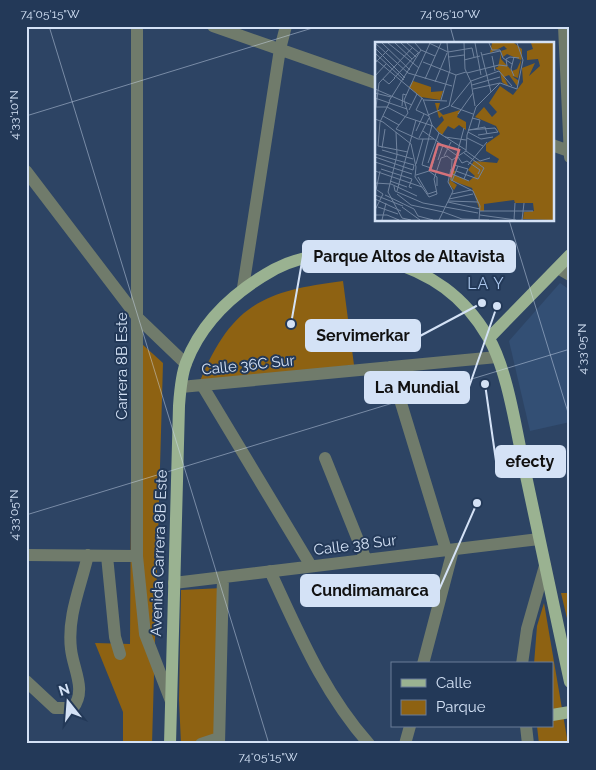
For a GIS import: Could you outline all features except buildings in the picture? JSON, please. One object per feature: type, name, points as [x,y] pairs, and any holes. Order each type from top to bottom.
[{"type":"main road","name":"Avenida Carrera 8B Este","points":[[170,744],[181,387],[186,364],[208,325],[222,307],[244,288],[278,267],[305,258],[330,254],[378,258],[415,270],[447,288],[461,301],[489,338],[497,357],[519,442],[570,682]]},
{"type":"main road","points":[[489,338],[570,256]]},
{"type":"main road","points":[[554,715],[570,712]]},
{"type":"street","name":"Carrera 8B Este","points":[[137,26],[137,556],[145,634],[171,701]]},
{"type":"street","points":[[213,26],[375,83]]},
{"type":"street","points":[[244,288],[280,49],[286,26]]},
{"type":"street","points":[[564,26],[569,154]]},
{"type":"street","points":[[554,146],[569,154]]},
{"type":"street","points":[[26,171],[138,318],[186,364]]},
{"type":"street","points":[[558,268],[570,275]]},
{"type":"street","name":"Calle 36C Sur","points":[[181,387],[497,357]]},
{"type":"street","points":[[390,367],[450,550],[424,662]]},
{"type":"street","points":[[202,385],[311,566]]},
{"type":"street","points":[[325,458],[366,560]]},
{"type":"street","name":"Calle 38 Sur","points":[[174,583],[539,539]]},
{"type":"street","points":[[26,555],[137,556]]},
{"type":"street","points":[[26,681],[55,708],[73,708],[79,700],[80,688],[71,648],[70,628],[74,603],[88,555]]},
{"type":"street","points":[[107,556],[115,636],[120,654]]},
{"type":"street","points":[[522,662],[530,615],[545,566]]},
{"type":"street","points":[[270,571],[310,658],[327,688],[346,717],[369,744]]},
{"type":"street","points":[[200,744],[219,741],[223,577]]},
{"type":"street","points":[[405,744],[409,728]]},
{"type":"street","points":[[526,728],[528,744]]},
{"type":"shaded area","points":[[560,283],[570,290],[570,422],[530,431],[509,341]]},
{"type":"green space","points":[[343,281],[354,365],[200,381],[212,355],[225,334],[238,318],[254,306],[271,297],[292,290]]},
{"type":"green space","points":[[132,335],[163,363],[152,744],[123,744],[123,712],[95,643],[130,644]]},
{"type":"green space","points":[[223,588],[219,744],[181,744],[179,700],[181,590]]},
{"type":"green space","points":[[561,593],[570,593],[570,631]]},
{"type":"green space","points":[[544,603],[568,744],[539,744],[537,728],[554,728],[554,662],[534,662],[537,626]]},
{"type":"place","name":"Servimerkar","points":[[482,303]]},
{"type":"place","name":"La Mundial","points":[[497,306]]},
{"type":"place","name":"Parque Altos de Altavista","points":[[291,324]]},
{"type":"place","name":"efecty","points":[[485,384]]},
{"type":"place","name":"Cundimamarca","points":[[477,503]]},
{"type":"district","name":"LA Y","points":[[486,283]]}]
